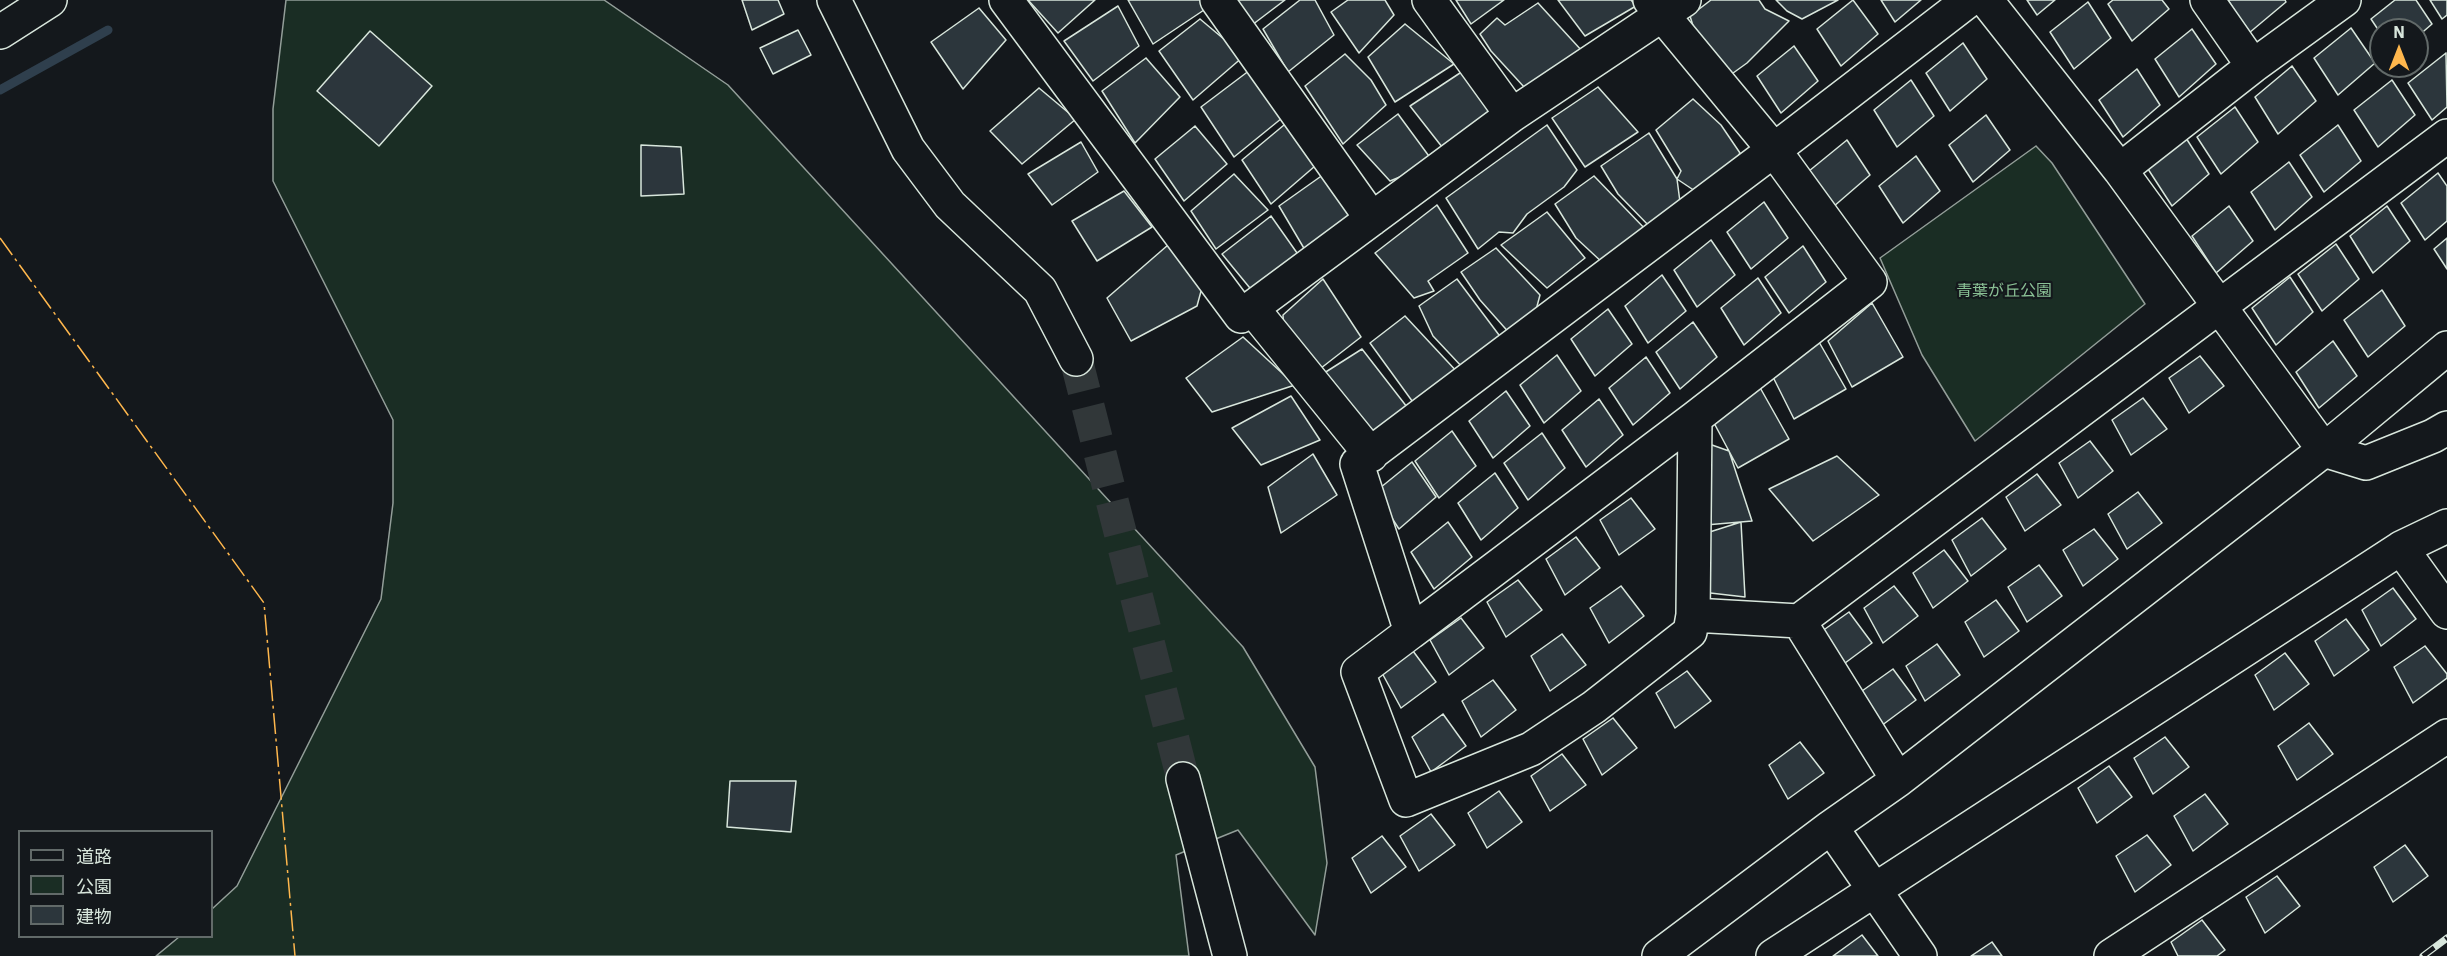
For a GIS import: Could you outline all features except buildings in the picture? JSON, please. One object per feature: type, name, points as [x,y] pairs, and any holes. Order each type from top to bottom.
[{"type":"street","points":[[0,32],[50,0]]},
{"type":"street","points":[[834,0],[908,149],[950,205],[1040,290],[1076,359]]},
{"type":"street","points":[[1006,0],[1241,316],[1512,115],[1666,5],[1870,282],[1695,418],[1358,672],[1406,800],[1531,749],[1594,707],[1690,632],[1693,615],[1695,418]]},
{"type":"street","points":[[1217,0],[1372,219]]},
{"type":"street","points":[[1429,0],[1512,115]]},
{"type":"street","points":[[1411,632],[1357,464],[1969,0]]},
{"type":"street","points":[[1986,0],[2120,170],[2324,450],[2366,463],[2447,428]]},
{"type":"street","points":[[2207,0],[2253,66]]},
{"type":"street","points":[[2120,170],[2253,66],[2344,0]]},
{"type":"street","points":[[1693,615],[1799,621],[2447,136]]},
{"type":"street","points":[[1252,308],[1371,455]]},
{"type":"street","points":[[1659,956],[1831,827],[1898,780],[2324,450],[2447,348]]},
{"type":"street","points":[[1773,956],[2401,548],[2447,526]]},
{"type":"street","points":[[2401,548],[2447,612]]},
{"type":"street","points":[[1799,621],[1898,780]]},
{"type":"street","points":[[2111,956],[2447,736]]},
{"type":"street","points":[[1183,779],[1230,956]]},
{"type":"street","points":[[1831,827],[1920,956]]},
{"type":"green space","points":[[286,0],[604,0],[728,85],[1243,647],[1315,767],[1327,863],[1315,935],[1238,830],[1176,855],[1189,956],[156,956],[178,938],[213,938],[213,908],[237,886],[381,599],[393,503],[393,420],[273,181],[273,109]]},
{"type":"green space","name":"青葉が丘公園","points":[[2036,146],[2052,163],[2145,304],[1975,441],[1922,355],[1880,258]]},
{"type":"waterway","points":[[0,90],[108,30]]},
{"type":"tunnel","points":[[1076,359],[1183,779]]},
{"type":"railway","points":[[2423,956],[2447,938]]},
{"type":"power","points":[[0,238],[264,603],[295,956]]}]
